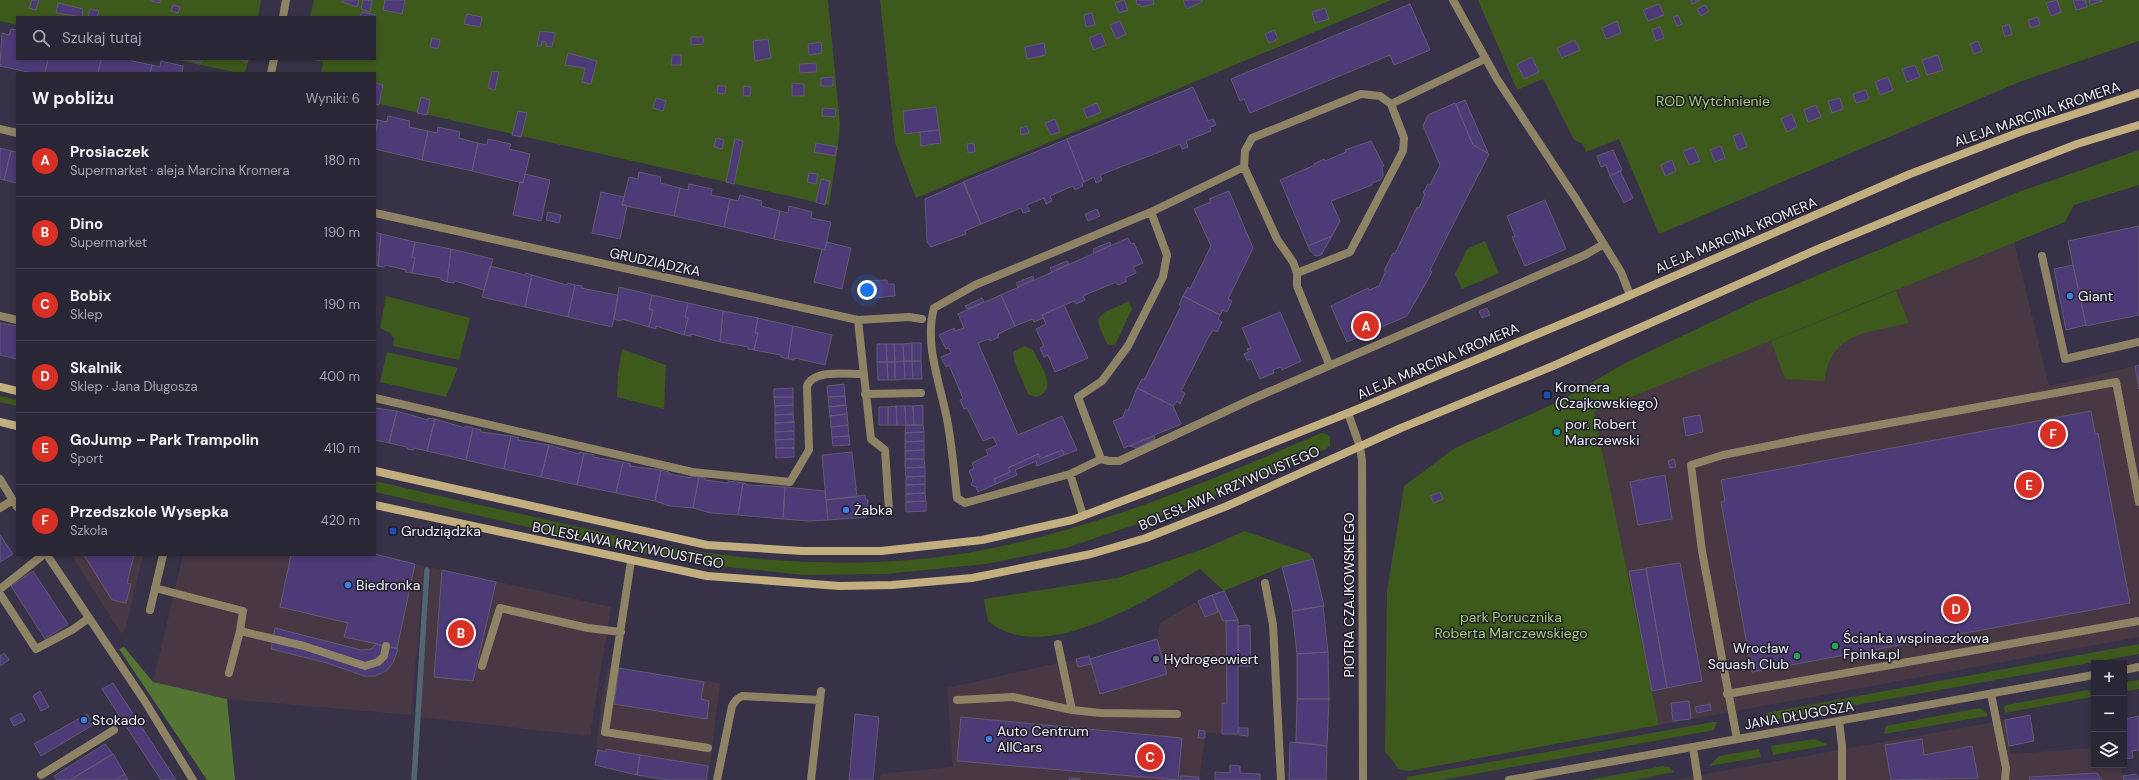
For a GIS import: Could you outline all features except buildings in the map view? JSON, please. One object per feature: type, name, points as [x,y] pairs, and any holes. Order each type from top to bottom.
[{"type":"main road","name":"ALEJA MARCINA KROMERA","points":[[1348,413],[1630,295],[1672,275],[1917,171],[2020,132],[2139,93]]},
{"type":"main road","points":[[1360,447],[1832,243],[2077,144],[2139,125]]},
{"type":"main road","points":[[0,387],[16,390]]},
{"type":"main road","name":"BOLESŁAWA KRZYWOUSTEGO","points":[[376,471],[707,545],[802,551],[881,551],[982,540],[1072,520],[1194,474],[1348,413]]},
{"type":"main road","points":[[0,422],[16,426]]},
{"type":"main road","name":"BOLESŁAWA KRZYWOUSTEGO","points":[[376,505],[631,561],[707,576],[840,586],[892,585],[972,578],[1091,554],[1146,538],[1227,506],[1360,447]]},
{"type":"street","points":[[283,16],[286,0]]},
{"type":"street","points":[[1453,0],[1485,59],[1621,272],[1630,295]]},
{"type":"street","points":[[1391,104],[1485,59]]},
{"type":"street","points":[[271,72],[274,60]]},
{"type":"street","points":[[1297,273],[1350,252],[1403,151],[1404,138],[1391,104],[1380,96],[1362,94],[1252,138],[1245,151],[1244,167],[1277,239],[1297,273],[1297,286],[1329,364]]},
{"type":"street","points":[[0,129],[16,133]]},
{"type":"street","points":[[1244,167],[1151,212],[975,285],[934,308],[930,322],[934,360],[948,420],[957,498],[965,503],[1070,474],[1101,458],[1109,461],[1119,461],[1329,364],[1585,255],[1604,244]]},
{"type":"street","points":[[1101,458],[1078,397],[1102,381],[1128,346],[1163,277],[1167,255],[1151,212]]},
{"type":"street","name":"GRUDZIĄDZKA","points":[[376,213],[858,320],[909,317],[922,318],[930,322]]},
{"type":"street","points":[[2042,256],[2065,359],[2139,342]]},
{"type":"street","points":[[0,316],[16,320]]},
{"type":"street","points":[[858,320],[871,439],[885,450],[889,511]]},
{"type":"street","points":[[376,398],[692,472],[790,482],[809,450],[807,386],[810,380],[818,375],[863,374]]},
{"type":"street","points":[[1737,739],[1727,694],[1699,537],[1690,465],[1723,455],[1812,437],[2116,382],[2139,502]]},
{"type":"street","points":[[865,394],[921,393]]},
{"type":"street","name":"PIOTRA CZAJKOWSKIEGO","points":[[1348,413],[1360,447],[1363,479],[1363,780]]},
{"type":"street","points":[[1070,474],[1083,515]]},
{"type":"street","points":[[0,479],[15,504],[0,508]]},
{"type":"street","points":[[0,590],[42,556]]},
{"type":"street","points":[[48,556],[144,700],[193,780]]},
{"type":"street","points":[[150,610],[163,556]]},
{"type":"street","points":[[631,561],[605,732],[708,748]]},
{"type":"street","points":[[1265,583],[1273,625],[1281,780]]},
{"type":"street","points":[[155,588],[243,611],[240,631],[229,673]]},
{"type":"street","points":[[0,594],[36,649],[72,630],[89,618]]},
{"type":"street","points":[[482,666],[500,608],[588,628],[621,632]]},
{"type":"street","points":[[1727,694],[2139,621]]},
{"type":"street","points":[[240,631],[304,646],[365,666],[378,662],[384,656],[386,646]]},
{"type":"street","points":[[1058,644],[1072,710]]},
{"type":"street","points":[[2127,670],[2139,668]]},
{"type":"street","name":"JANA DŁUGOSZA","points":[[1509,780],[2091,677]]},
{"type":"street","points":[[812,780],[821,691]]},
{"type":"street","points":[[1991,694],[2006,768],[2005,780]]},
{"type":"street","points":[[717,780],[732,706],[736,700],[742,696],[820,700]]},
{"type":"street","points":[[957,700],[1013,697],[1072,710],[1101,713],[1177,714]]},
{"type":"street","points":[[1839,721],[1842,746],[1842,780]]},
{"type":"street","points":[[40,776],[114,730]]},
{"type":"street","points":[[1693,748],[1698,780]]},
{"type":"shaded area","points":[[2014,242],[2049,386],[2135,366],[2139,389],[2139,637],[1659,725],[1593,412]]},
{"type":"shaded area","points":[[376,554],[424,566],[411,715],[227,699],[153,682],[183,556],[376,556]]},
{"type":"shaded area","points":[[72,556],[143,556],[125,631],[121,633]]},
{"type":"shaded area","points":[[431,567],[611,607],[590,736],[419,717]]},
{"type":"shaded area","points":[[1224,591],[1238,620],[1238,736],[1206,732],[1199,780],[1199,777],[1181,776],[1180,780],[880,780],[881,774],[953,767],[947,688],[1089,656],[1090,659],[1157,639],[1160,623],[1192,604]]},
{"type":"shaded area","points":[[608,668],[720,683],[708,780],[668,780],[618,772],[618,770],[595,765],[601,702]]},
{"type":"shaded area","points":[[2005,720],[2011,754],[2091,748],[2091,768],[2122,768],[2124,780],[1672,780]]},
{"type":"green space","points":[[0,0],[261,0],[258,16],[16,16],[16,25],[0,21]]},
{"type":"green space","points":[[314,0],[828,0],[840,123],[838,147],[829,205],[376,103],[376,72],[321,72],[323,62],[314,60],[376,60],[376,16],[310,16]]},
{"type":"green space","points":[[880,0],[1391,0],[916,198],[895,143]]},
{"type":"green space","name":"ROD Wytchnienie","points":[[1478,0],[2139,0],[2139,41],[2022,81],[1659,234],[1619,139],[1586,152],[1583,144],[1574,140],[1543,79],[1517,90]]},
{"type":"green space","points":[[179,60],[249,60],[245,72],[233,72]]},
{"type":"green space","name":"park Porucznika Roberta Marczewskiego","points":[[2139,150],[2139,185],[2074,205],[2065,222],[1594,412],[1659,725],[1409,771],[1398,769],[1385,752],[1387,591],[1404,486],[1455,448],[1558,402],[1627,362],[1758,300],[2018,192]]},
{"type":"green space","points":[[1485,241],[1499,273],[1462,289],[1455,274],[1467,249]]},
{"type":"green space","points":[[1896,291],[1909,323],[1867,333],[1854,337],[1843,343],[1835,352],[1828,365],[1825,381],[1785,379],[1771,341]]},
{"type":"green space","points":[[386,296],[470,318],[459,360],[393,346],[394,338],[390,333],[380,328]]},
{"type":"green space","points":[[1129,301],[1132,309],[1115,345],[1107,344],[1099,326],[1098,319],[1105,312]]},
{"type":"green space","points":[[1024,346],[1033,350],[1046,376],[1047,389],[1043,394],[1036,397],[1028,394],[1014,361],[1013,352]]},
{"type":"green space","points":[[622,349],[666,365],[664,409],[617,397],[618,374]]},
{"type":"green space","points":[[387,352],[458,368],[446,397],[380,382]]},
{"type":"green space","points":[[0,396],[16,400],[16,406],[0,402]]},
{"type":"green space","points":[[1321,433],[1327,434],[1330,437],[1330,445],[1326,449],[1173,512],[1066,548],[986,564],[885,574],[803,575],[710,565],[642,553],[376,492],[376,481],[664,546],[737,557],[812,562],[888,562],[962,554],[1040,537],[1162,498]]},
{"type":"green space","points":[[1245,531],[1310,554],[1313,559],[1282,567],[1224,591],[1200,569],[1125,611],[1096,624],[1066,633],[1038,637],[1011,633],[988,621],[984,599],[1117,578],[1203,549]]},
{"type":"green space","points":[[2139,644],[2139,654],[2106,660],[2091,660],[2091,663],[1767,721],[1766,713]]},
{"type":"green space","points":[[124,647],[153,682],[227,699],[235,780],[207,780],[119,649]]},
{"type":"green space","points":[[2139,680],[2139,689],[2127,691],[2127,682]]},
{"type":"green space","points":[[2087,690],[2090,691],[2091,697],[2005,713],[2004,707],[2007,705]]},
{"type":"green space","points":[[1979,708],[1987,713],[1987,716],[1884,734],[1886,726]]},
{"type":"green space","points":[[1717,722],[1714,730],[1442,780],[1406,780],[1407,777]]},
{"type":"green space","points":[[1814,739],[1829,745],[1773,755],[1771,746]]},
{"type":"green space","points":[[1759,749],[1761,757],[1709,766],[1719,756]]},
{"type":"green space","points":[[1663,766],[1669,767],[1674,772],[1635,780],[1588,780]]},
{"type":"waterway","points":[[414,780],[427,570]]},
{"type":"place","name":"Giant","points":[[2070,296]]},
{"type":"place","name":"Prosiaczek","points":[[1366,326]]},
{"type":"place","name":"Kromera (Czajkowskiego)","points":[[1547,395]]},
{"type":"place","name":"por. Robert Marczewski","points":[[1557,432]]},
{"type":"place","name":"Przedszkole Wysepka","points":[[2053,434]]},
{"type":"place","name":"GoJump – Park Trampolin","points":[[2029,485]]},
{"type":"place","name":"Żabka","points":[[846,510]]},
{"type":"place","name":"Grudziądzka","points":[[393,531]]},
{"type":"place","name":"Biedronka","points":[[348,585]]},
{"type":"place","name":"Skalnik","points":[[1956,609]]},
{"type":"place","name":"Dino","points":[[461,633]]},
{"type":"place","name":"Ścianka wspinaczkowa Fpinka.pl","points":[[1835,646]]},
{"type":"place","name":"Wrocław Squash Club","points":[[1797,656]]},
{"type":"place","name":"Hydrogeowiert","points":[[1156,659]]},
{"type":"place","name":"Stokado","points":[[84,720]]},
{"type":"place","name":"Auto Centrum AllCars","points":[[989,739]]},
{"type":"place","name":"Bobix","points":[[1150,757]]}]
